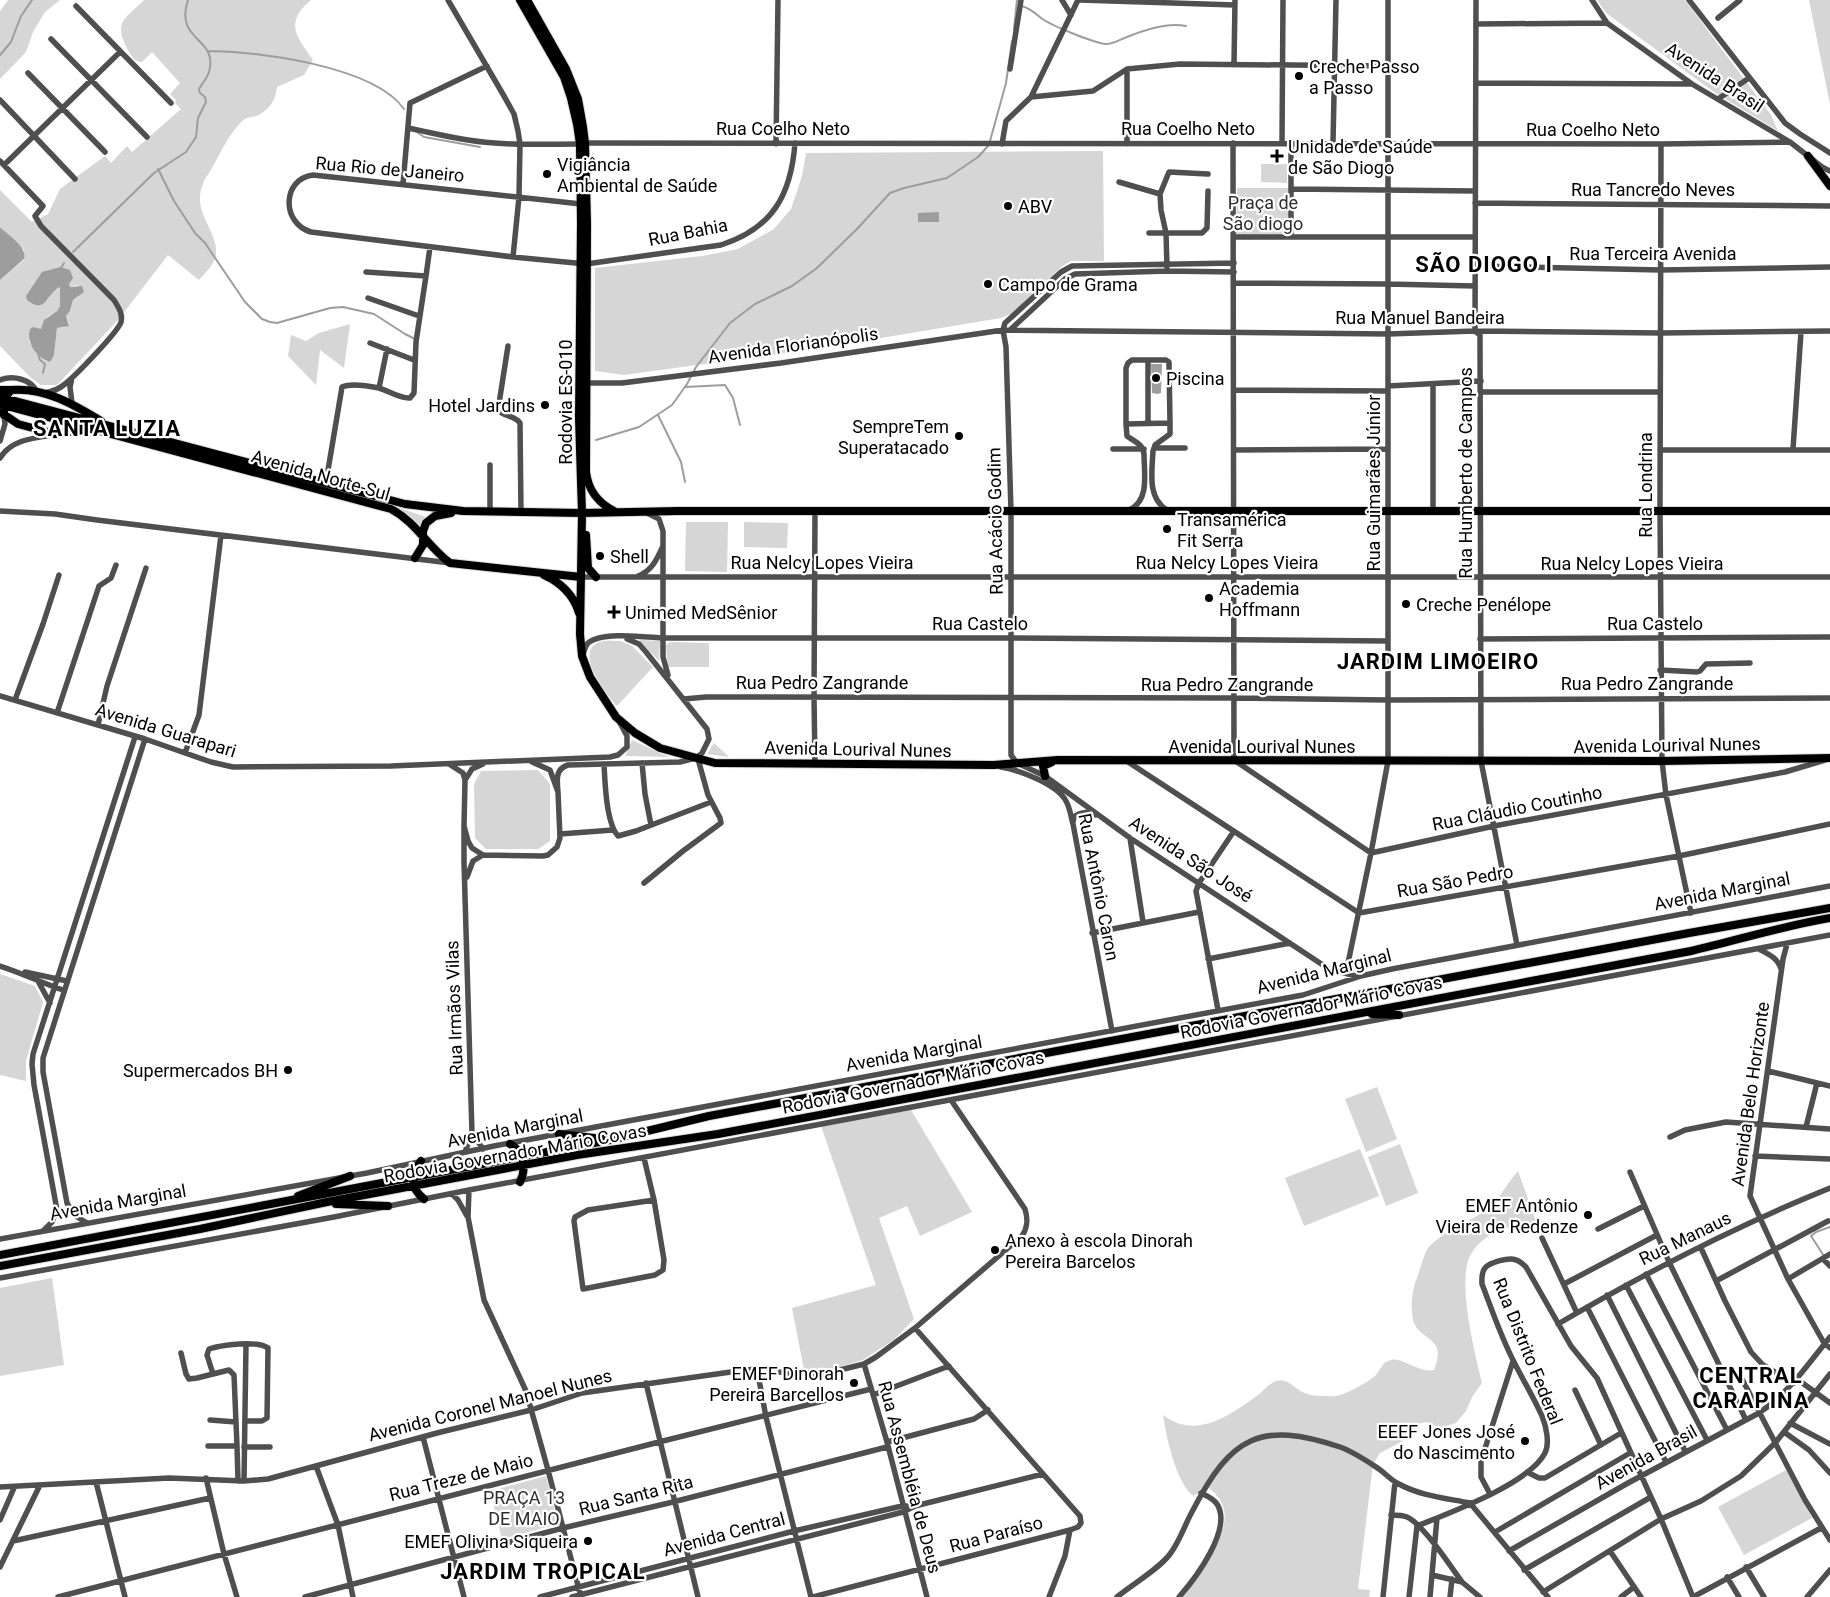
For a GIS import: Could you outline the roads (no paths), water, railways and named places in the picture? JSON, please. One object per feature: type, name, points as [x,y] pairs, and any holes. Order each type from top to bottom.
[{"type":"main road","name":"Rodovia ES-010","points":[[520,0],[564,77],[582,144],[581,204],[584,264],[579,418],[582,513],[580,615],[582,656],[590,677],[616,717],[634,733],[660,748],[697,759]]},
{"type":"main road","name":"Rodovia ES-010","points":[[527,0],[566,68],[578,99],[582,144],[587,479],[591,490],[598,500],[616,512]]},
{"type":"main road","points":[[1808,156],[1830,186]]},
{"type":"main road","points":[[0,390],[23,390],[72,403],[108,425]]},
{"type":"main road","points":[[11,390],[2,405],[18,424],[55,434],[66,434],[93,428]]},
{"type":"main road","points":[[66,434],[69,432],[74,420],[76,408],[72,403]]},
{"type":"main road","name":"Avenida Norte-Sul","points":[[2,405],[108,425],[405,504],[463,511],[582,513]]},
{"type":"main road","name":"Avenida Norte-Sul","points":[[74,420],[93,428],[385,507],[406,519],[450,563]]},
{"type":"main road","points":[[582,513],[1011,510],[1169,511],[1234,514],[1387,510],[1830,511]]},
{"type":"main road","points":[[416,558],[423,545],[422,534],[426,523],[431,518],[463,511]]},
{"type":"main road","points":[[582,527],[586,532],[588,568],[596,577]]},
{"type":"main road","points":[[450,563],[581,576]]},
{"type":"main road","points":[[538,572],[563,586],[578,608],[580,615]]},
{"type":"main road","name":"Avenida Lourival Nunes","points":[[697,759],[714,763],[994,765],[1058,760],[1662,761],[1830,758]]},
{"type":"main road","points":[[1045,776],[1043,766],[1058,760]]},
{"type":"main road","name":"Rodovia Governador Mário Covas","points":[[0,1266],[200,1229],[522,1157],[610,1140],[709,1116],[1689,932],[1830,908]]},
{"type":"main road","name":"Rodovia Governador Mário Covas","points":[[0,1255],[280,1204],[727,1132],[1691,951],[1728,943],[1761,932],[1830,918]]},
{"type":"main road","points":[[1360,1013],[1399,1015]]},
{"type":"main road","points":[[559,1134],[610,1140]]},
{"type":"main road","points":[[510,1144],[516,1147],[522,1157],[524,1171],[520,1182]]},
{"type":"main road","points":[[421,1161],[415,1169],[413,1182],[419,1195],[424,1199]]},
{"type":"main road","points":[[280,1204],[350,1176]]},
{"type":"main road","points":[[327,1202],[388,1206]]},
{"type":"street","points":[[448,0],[514,114],[520,144],[519,197],[513,257]]},
{"type":"street","points":[[776,144],[778,0]]},
{"type":"street","points":[[1010,69],[1021,0]]},
{"type":"street","points":[[1062,0],[1071,15]]},
{"type":"street","points":[[1002,144],[1006,122],[1031,98],[1079,0],[1235,2],[1234,65]]},
{"type":"street","points":[[1282,143],[1283,0]]},
{"type":"street","points":[[1333,143],[1336,0]]},
{"type":"street","name":"Rua Guimarães Júnior","points":[[1352,976],[1348,962],[1388,761],[1388,0]]},
{"type":"street","name":"Rua Humberto de Campos","points":[[1476,0],[1475,286],[1476,331],[1480,335],[1481,381],[1481,761],[1517,945]]},
{"type":"street","name":"Avenida Brasil","points":[[1592,0],[1607,24],[1692,84],[1790,142],[1830,171]]},
{"type":"street","name":"Avenida Brasil","points":[[1689,0],[1785,122],[1830,153]]},
{"type":"street","points":[[1718,18],[1740,0]]},
{"type":"street","points":[[76,6],[172,103]]},
{"type":"street","points":[[1476,24],[1607,24]]},
{"type":"street","points":[[51,39],[147,137]]},
{"type":"street","points":[[0,380],[12,378],[22,380],[32,385],[39,393],[56,390],[66,383],[117,330],[121,321],[121,314],[114,300],[41,226],[35,216],[43,206],[2,163],[34,136],[120,52]]},
{"type":"street","points":[[1031,98],[1093,91],[1127,69],[1180,64],[1388,66]]},
{"type":"street","points":[[403,184],[410,103],[487,66]]},
{"type":"street","points":[[1126,144],[1127,69]]},
{"type":"street","points":[[28,73],[105,152]]},
{"type":"street","points":[[1718,99],[1749,78]]},
{"type":"street","points":[[1476,83],[1692,84]]},
{"type":"street","points":[[0,100],[75,179]]},
{"type":"street","name":"Rua Coelho Neto","points":[[408,128],[468,140],[520,144],[1662,144],[1790,142]]},
{"type":"street","name":"Rua Bahia","points":[[584,264],[721,245],[755,229],[772,212],[785,191],[792,170],[795,143]]},
{"type":"street","points":[[1291,143],[1291,237]]},
{"type":"street","points":[[1233,144],[1235,390],[1234,760],[1371,853]]},
{"type":"street","name":"Rua Londrina","points":[[1662,144],[1660,392],[1660,698],[1662,761],[1666,795],[1691,913]]},
{"type":"street","points":[[1167,271],[1166,233],[1160,194],[1169,172],[1208,174]]},
{"type":"street","name":"Rua Rio de Janeiro","points":[[581,204],[313,175],[306,176],[295,186],[289,196],[290,213],[303,230],[311,232],[584,264]]},
{"type":"street","points":[[1119,182],[1160,194]]},
{"type":"street","points":[[1291,189],[1475,192]]},
{"type":"street","points":[[1149,233],[1202,233],[1205,231],[1207,228],[1208,191]]},
{"type":"street","name":"Rua Tancredo Neves","points":[[1475,203],[1830,206]]},
{"type":"street","points":[[1234,237],[1475,238]]},
{"type":"street","points":[[326,482],[341,389],[347,385],[379,388],[405,398],[410,398],[414,394],[414,360],[430,247]]},
{"type":"street","points":[[1006,330],[1006,321],[1061,272],[1072,266],[1234,263]]},
{"type":"street","name":"Rua Terceira Avenida","points":[[1475,266],[1661,270],[1830,267]]},
{"type":"street","points":[[1006,330],[1065,279],[1075,274],[1167,271],[1234,272]]},
{"type":"street","points":[[366,272],[426,276]]},
{"type":"street","points":[[1234,284],[1475,286]]},
{"type":"street","points":[[1041,291],[1046,297]]},
{"type":"street","points":[[368,298],[419,316]]},
{"type":"street","name":"Avenida Florianópolis","points":[[586,383],[622,383],[781,363],[1006,330]]},
{"type":"street","name":"Rua Manuel Bandeira","points":[[1006,330],[1388,334],[1476,331],[1830,332]]},
{"type":"street","name":"Rua Acácio Godim","points":[[1006,330],[1011,510],[1011,755]]},
{"type":"street","points":[[1793,449],[1801,332]]},
{"type":"street","points":[[370,344],[414,360]]},
{"type":"street","points":[[508,346],[497,407],[500,413],[516,418],[520,423],[521,512]]},
{"type":"street","points":[[379,388],[387,350]]},
{"type":"street","points":[[1125,511],[1138,504],[1143,495],[1144,449],[1138,442],[1128,436],[1126,424],[1126,368],[1132,360],[1166,360],[1170,365],[1170,434],[1154,448],[1154,493],[1158,503],[1169,511]]},
{"type":"street","points":[[1148,360],[1148,423]]},
{"type":"street","points":[[72,376],[70,387],[72,403]]},
{"type":"street","points":[[0,380],[10,382],[11,390]]},
{"type":"street","points":[[1235,390],[1388,389],[1481,381]]},
{"type":"street","points":[[1433,384],[1433,510]]},
{"type":"street","points":[[1481,392],[1660,392]]},
{"type":"street","points":[[0,441],[5,424],[2,405]]},
{"type":"street","points":[[1126,424],[1170,423]]},
{"type":"street","points":[[0,458],[4,452],[23,440],[55,434]]},
{"type":"street","points":[[1154,448],[1185,448]]},
{"type":"street","points":[[1113,450],[1144,449]]},
{"type":"street","points":[[1235,450],[1388,449]]},
{"type":"street","points":[[1660,450],[1830,450]]},
{"type":"street","points":[[490,464],[490,512]]},
{"type":"street","points":[[0,511],[55,514],[450,563]]},
{"type":"street","points":[[815,511],[815,764]]},
{"type":"street","points":[[641,512],[653,514],[659,519],[663,531],[663,657],[669,679]]},
{"type":"street","points":[[185,753],[199,715],[221,535]]},
{"type":"street","points":[[581,576],[624,578],[638,576],[647,572],[655,562],[664,544]]},
{"type":"street","points":[[57,713],[99,586],[112,578],[116,565]]},
{"type":"street","points":[[98,725],[107,686],[146,568]]},
{"type":"street","points":[[15,700],[59,575]]},
{"type":"street","name":"Rua Nelcy Lopes Vieira","points":[[624,578],[664,576],[814,579],[1011,576],[1830,577]]},
{"type":"street","points":[[447,763],[461,771],[465,780],[464,826],[472,848],[483,855],[548,855],[557,847],[560,834],[557,778],[563,766],[568,764],[673,763],[697,759],[708,744],[709,735],[707,729],[669,679],[639,644],[615,636]]},
{"type":"street","name":"Rua Castelo","points":[[582,656],[586,646],[592,641],[615,636],[663,638],[1388,640]]},
{"type":"street","name":"Rua Castelo","points":[[1480,639],[1830,636]]},
{"type":"street","points":[[1660,670],[1697,672],[1706,664],[1750,663]]},
{"type":"street","name":"Avenida Guarapari","points":[[0,696],[98,725],[211,762],[245,768],[391,766],[485,762]]},
{"type":"street","name":"Rua Pedro Zangrande","points":[[684,699],[700,697],[1388,700],[1830,698]]},
{"type":"street","points":[[465,780],[472,769],[485,762],[602,758],[618,755],[627,747],[628,742],[627,736],[616,717]]},
{"type":"street","points":[[43,1231],[55,1216],[57,1210],[34,1085],[32,1064],[57,978],[134,737]]},
{"type":"street","points":[[87,1223],[74,1215],[67,1202],[42,1064],[63,990],[145,740]]},
{"type":"street","name":"Avenida São José","points":[[1011,755],[1017,763],[1045,776],[1130,838],[1329,969],[1352,976],[1361,976]]},
{"type":"street","name":"Rua Cláudio Coutinho","points":[[1371,853],[1494,826],[1785,772],[1830,758]]},
{"type":"street","points":[[644,883],[721,823],[711,802],[697,759]]},
{"type":"street","points":[[1783,759],[1785,772]]},
{"type":"street","points":[[528,760],[550,770],[558,792]]},
{"type":"street","points":[[1125,760],[1359,913]]},
{"type":"street","points":[[642,763],[651,825]]},
{"type":"street","points":[[604,764],[608,807],[613,830],[618,836],[711,802]]},
{"type":"street","name":"Rua Antônio Caron","points":[[994,765],[1011,768],[1027,774],[1060,793],[1067,802],[1112,1031]]},
{"type":"street","points":[[1072,824],[1074,817],[1080,813],[1088,812],[1102,817]]},
{"type":"street","name":"Rua São Pedro","points":[[1359,913],[1679,856],[1830,824]]},
{"type":"street","name":"Rua Irmãos Vilas","points":[[464,826],[472,1133],[465,1152]]},
{"type":"street","points":[[560,834],[613,830]]},
{"type":"street","points":[[1218,1010],[1196,891],[1199,882],[1234,831]]},
{"type":"street","points":[[1130,838],[1142,922]]},
{"type":"street","points":[[465,881],[471,865],[483,855]]},
{"type":"street","name":"Avenida Marginal","points":[[0,1239],[350,1176],[559,1134],[1112,1031],[1303,994],[1392,968],[1830,886]]},
{"type":"street","points":[[1092,933],[1199,912]]},
{"type":"street","points":[[0,1278],[1830,935]]},
{"type":"street","points":[[1822,937],[1830,939]]},
{"type":"street","points":[[1208,959],[1290,942]]},
{"type":"street","name":"Avenida Belo Horizonte","points":[[1787,944],[1783,959],[1750,1196],[1788,1279],[1824,1343],[1830,1348]]},
{"type":"street","points":[[1759,949],[1779,963],[1782,973]]},
{"type":"street","points":[[1338,972],[1348,962]]},
{"type":"street","points":[[0,966],[63,990]]},
{"type":"street","points":[[17,972],[67,981]]},
{"type":"street","points":[[39,982],[50,1003]]},
{"type":"street","points":[[1768,1071],[1830,1086]]},
{"type":"street","points":[[1806,1127],[1817,1083]]},
{"type":"street","name":"Avenida Coronel Manoel Nunes","points":[[0,1488],[161,1478],[206,1478],[241,1481],[268,1479],[531,1410],[582,1393],[757,1369],[802,1375],[820,1375],[864,1364],[915,1328],[1022,1236],[1026,1229],[1027,1215],[1020,1202],[951,1100]]},
{"type":"street","points":[[1670,1137],[1685,1130],[1726,1122],[1830,1129]]},
{"type":"street","points":[[472,1133],[484,1149]]},
{"type":"street","points":[[1755,1156],[1830,1159]]},
{"type":"street","points":[[644,1158],[654,1200],[664,1260],[663,1270],[655,1276],[583,1289],[574,1221],[575,1216],[588,1210],[654,1200]]},
{"type":"street","points":[[1630,1172],[1656,1235],[1746,1420]]},
{"type":"street","name":"Rua Manaus","points":[[1558,1324],[1669,1262],[1760,1218],[1830,1188]]},
{"type":"street","points":[[469,1190],[468,1218],[484,1300],[520,1377],[531,1410],[580,1596]]},
{"type":"street","points":[[452,1194],[461,1204],[468,1218]]},
{"type":"street","points":[[1598,1228],[1644,1206]]},
{"type":"street","points":[[1716,1281],[1828,1221]]},
{"type":"street","points":[[1564,1284],[1656,1235]]},
{"type":"street","points":[[1542,1238],[1576,1313]]},
{"type":"street","points":[[1701,1248],[1743,1337],[1757,1359],[1763,1365],[1796,1381],[1830,1404]]},
{"type":"street","points":[[1788,1279],[1830,1254]]},
{"type":"street","name":"Rua Distrito Federal","points":[[1417,1526],[1513,1483],[1527,1472],[1545,1453],[1547,1445],[1546,1433],[1542,1417],[1513,1361],[1482,1284],[1484,1269],[1489,1265],[1510,1259],[1522,1262],[1571,1346],[1597,1378],[1651,1497],[1693,1597]]},
{"type":"street","points":[[1823,1259],[1830,1266]]},
{"type":"street","points":[[1646,1274],[1727,1430]]},
{"type":"street","points":[[1626,1285],[1708,1440]]},
{"type":"street","points":[[1607,1295],[1685,1451]]},
{"type":"street","points":[[1587,1307],[1666,1462]]},
{"type":"street","points":[[915,1328],[1080,1516],[1078,1527],[1070,1530],[1065,1556],[1049,1597]]},
{"type":"street","name":"Avenida Brasil","points":[[1509,1551],[1685,1451],[1760,1413],[1796,1381],[1830,1336]]},
{"type":"street","points":[[241,1481],[246,1421],[246,1344]]},
{"type":"street","points":[[213,1374],[207,1355],[209,1349],[246,1344],[264,1345],[268,1348],[268,1414],[265,1420],[246,1421]]},
{"type":"street","points":[[181,1353],[187,1378],[191,1379],[229,1370],[234,1375],[237,1446],[241,1481]]},
{"type":"street","points":[[1490,1494],[1482,1477],[1481,1461],[1513,1361]]},
{"type":"street","name":"Rua Assembléia de Deus","points":[[864,1364],[927,1597]]},
{"type":"street","name":"Rua Treze de Maio","points":[[58,1597],[659,1442],[872,1392],[949,1366]]},
{"type":"street","points":[[757,1369],[766,1417],[812,1597]]},
{"type":"street","points":[[1118,1597],[1170,1555],[1213,1474],[1233,1451],[1254,1439],[1291,1435],[1351,1451],[1395,1482],[1420,1494],[1470,1502],[1546,1596],[1610,1551],[1661,1520],[1701,1501],[1728,1485],[1752,1467],[1775,1443],[1830,1374]]},
{"type":"street","points":[[1741,1377],[1821,1528],[1830,1540]]},
{"type":"street","points":[[646,1384],[673,1502],[698,1597]]},
{"type":"street","points":[[1575,1390],[1601,1445]]},
{"type":"street","name":"Rua Santa Rita","points":[[305,1597],[454,1556],[780,1474],[974,1419],[988,1410]]},
{"type":"street","points":[[210,1420],[236,1422]]},
{"type":"street","points":[[1790,1423],[1830,1444]]},
{"type":"street","points":[[1784,1432],[1809,1450],[1830,1473]]},
{"type":"street","points":[[1527,1472],[1539,1478],[1545,1478],[1621,1433]]},
{"type":"street","points":[[423,1437],[464,1597]]},
{"type":"street","points":[[208,1446],[237,1446]]},
{"type":"street","points":[[244,1447],[270,1447]]},
{"type":"street","points":[[1494,1532],[1630,1453]]},
{"type":"street","points":[[316,1466],[338,1525],[353,1597]]},
{"type":"street","name":"Avenida Central","points":[[572,1597],[796,1539],[903,1509],[1044,1474]]},
{"type":"street","points":[[206,1478],[224,1554],[237,1597]]},
{"type":"street","points":[[96,1482],[125,1597]]},
{"type":"street","points":[[1383,1597],[1395,1482]]},
{"type":"street","points":[[0,1567],[40,1485]]},
{"type":"street","points":[[0,1520],[14,1488]]},
{"type":"street","points":[[1180,1597],[1204,1565],[1216,1541],[1219,1529],[1219,1510],[1217,1504],[1213,1499],[1202,1493]]},
{"type":"street","points":[[1524,1570],[1651,1497]]},
{"type":"street","points":[[13,1541],[210,1498]]},
{"type":"street","name":"Avenida Central","points":[[540,1597],[794,1531],[903,1509]]},
{"type":"street","points":[[1391,1515],[1410,1518],[1435,1545],[1462,1582],[1478,1595]]},
{"type":"street","points":[[1430,1597],[1437,1518]]},
{"type":"street","points":[[1409,1597],[1417,1526]]},
{"type":"street","points":[[1693,1597],[1821,1528]]},
{"type":"street","name":"Rua Paraíso","points":[[812,1597],[1070,1530]]},
{"type":"street","points":[[1610,1551],[1641,1597]]},
{"type":"street","points":[[1746,1567],[1764,1597]]},
{"type":"street","points":[[1807,1597],[1830,1570]]},
{"type":"street","points":[[1432,1575],[1462,1582]]},
{"type":"street","points":[[1727,1577],[1739,1597]]},
{"type":"street","points":[[1450,1597],[1452,1579]]},
{"type":"street","points":[[1620,1597],[1634,1587]]},
{"type":"waterway","points":[[0,55],[11,42],[21,16],[32,0]]},
{"type":"waterway","points":[[73,252],[154,173],[186,152],[196,137],[198,118],[206,102],[199,89],[209,72],[210,61],[208,52],[191,32],[187,24],[185,14],[188,0]]},
{"type":"waterway","points":[[1014,29],[1017,0]]},
{"type":"waterway","points":[[1022,6],[1063,29],[1105,44],[1113,43],[1156,27],[1186,26]]},
{"type":"waterway","points":[[990,141],[1006,83],[1012,41]]},
{"type":"waterway","points":[[207,51],[283,58],[342,72],[368,82],[389,94],[404,109]]},
{"type":"waterway","points":[[417,132],[424,137],[480,147]]},
{"type":"waterway","points":[[596,440],[639,427],[672,405],[696,367],[730,323],[755,304],[792,286],[817,268],[890,193],[947,178],[978,157],[988,146]]},
{"type":"waterway","points":[[158,169],[174,201],[195,233],[205,243],[245,302],[262,319],[277,323],[330,308],[343,307],[374,314],[415,339]]},
{"type":"waterway","points":[[61,268],[64,263]]},
{"type":"waterway","points":[[38,353],[40,360],[45,364],[43,373]]},
{"type":"waterway","points":[[685,387],[725,385],[733,398],[740,425]]},
{"type":"waterway","points":[[658,415],[681,462],[685,482]]},
{"type":"waterway","points":[[1824,1256],[1811,1236],[1830,1227]]},
{"type":"place","name":"Creche Passo a Passo","points":[[1299,76]]},
{"type":"place","name":"Unidade de Saúde de São Diogo","points":[[1277,156]]},
{"type":"place","name":"Vigiância Ambiental de Saúde","points":[[547,174]]},
{"type":"place","name":"ABV","points":[[1008,206]]},
{"type":"place","name":"Campo de Grama","points":[[988,284]]},
{"type":"place","name":"Piscina","points":[[1156,378]]},
{"type":"place","name":"Hotel Jardins","points":[[545,405]]},
{"type":"place","name":"SempreTem Superatacado","points":[[959,436]]},
{"type":"place","name":"Transamérica Fit Serra","points":[[1167,529]]},
{"type":"place","name":"Shell","points":[[600,556]]},
{"type":"place","name":"Academia Hoffmann","points":[[1209,598]]},
{"type":"place","name":"Creche Penélope","points":[[1406,604]]},
{"type":"place","name":"Unimed MedSênior","points":[[614,612]]},
{"type":"place","name":"Supermercados BH","points":[[288,1070]]},
{"type":"place","name":"EMEF Antônio Vieira de Redenze","points":[[1588,1215]]},
{"type":"place","name":"Anexo à escola Dinorah Pereira Barcelos","points":[[995,1250]]},
{"type":"place","name":"EMEF Dinorah Pereira Barcellos","points":[[854,1383]]},
{"type":"place","name":"EEEF Jones José do Nascimento","points":[[1525,1441]]},
{"type":"place","name":"EMEF Olivina Siqueira","points":[[588,1541]]},
{"type":"district","name":"SÃO DIOGO I","points":[[1484,264]]},
{"type":"district","name":"SANTA LUZIA","points":[[107,428]]},
{"type":"district","name":"JARDIM LIMOEIRO","points":[[1438,661]]},
{"type":"district","name":"CENTRAL CARAPINA","points":[[1751,1388]]},
{"type":"district","name":"JARDIM TROPICAL","points":[[543,1571]]},
{"type":"park label","name":"Praça de São diogo","points":[[1263,212]]},
{"type":"park label","name":"PRAÇA 13 DE MAIO","points":[[524,1507]]}]
